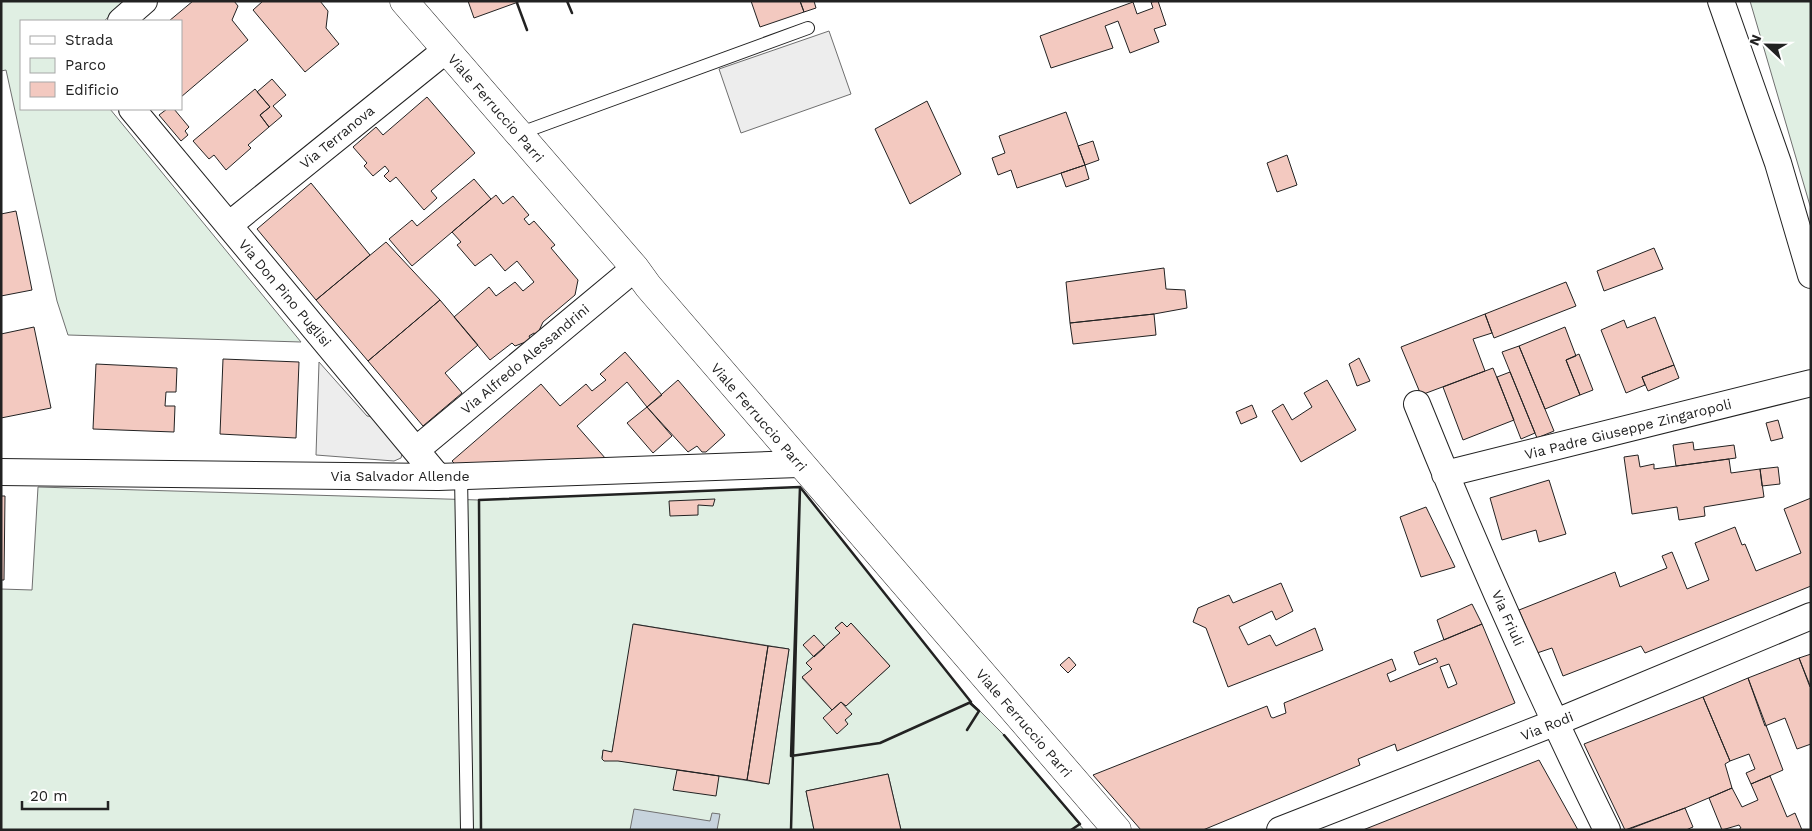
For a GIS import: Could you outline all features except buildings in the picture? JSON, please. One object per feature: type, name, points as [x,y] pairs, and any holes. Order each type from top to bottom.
[{"type":"street","points":[[122,20],[144,1]]},
{"type":"street","name":"Viale Ferruccio Parri","points":[[404,1],[635,268],[654,294],[799,464],[1117,830]]},
{"type":"street","points":[[1721,1],[1778,164],[1811,275]]},
{"type":"street","name":"Via Terranova","points":[[229,225],[446,50]]},
{"type":"street","name":"Via Don Pino Puglisi","points":[[133,110],[416,450],[450,476]]},
{"type":"street","name":"Via Alfredo Alessandrini","points":[[416,450],[635,268]]},
{"type":"street","name":"Via Padre Giuseppe Zingaropoli","points":[[1445,474],[1811,383]]},
{"type":"street","name":"Via Friuli","points":[[1417,404],[1445,474],[1554,723],[1607,830]]},
{"type":"street","name":"Via Salvador Allende","points":[[1,472],[450,476],[799,464]]},
{"type":"street","name":"Via Rodi","points":[[1280,830],[1554,723],[1811,616]]},
{"type":"lane","points":[[518,134],[808,28]]},
{"type":"lane","points":[[450,476],[467,830]]},
{"type":"green space","points":[[1,1],[126,1],[105,20],[20,20],[20,110],[111,110],[301,342],[68,335],[57,301],[6,70],[1,71]]},
{"type":"green space","points":[[1750,1],[1811,1],[1811,209]]},
{"type":"green space","points":[[38,487],[479,500],[800,487],[971,702],[1004,735],[1084,830],[901,830],[888,774],[806,791],[814,830],[1,830],[1,589],[32,590]],"holes":[[[842,622],[847,627],[851,623],[890,666],[846,706],[841,702],[832,710],[802,678],[812,669],[807,663],[840,633],[835,628]],[[634,624],[789,649],[769,784],[602,758],[603,751],[612,752]]]},
{"type":"shaded area","points":[[829,31],[851,94],[741,133],[719,69]]},
{"type":"shaded area","points":[[319,362],[367,416],[376,417],[403,450],[401,458],[394,461],[316,455]]},
{"type":"shaded area","points":[[634,809],[710,821],[712,813],[720,814],[717,830],[630,830]]},
{"type":"wall","points":[[567,1],[572,13]]},
{"type":"wall","points":[[517,3],[527,30]]},
{"type":"wall","points":[[800,487],[971,702],[880,743],[791,756],[800,487]]},
{"type":"wall","points":[[481,830],[479,500],[800,487],[791,830]]},
{"type":"wall","points":[[967,730],[979,711],[970,703]]},
{"type":"wall","points":[[1004,735],[1080,824],[1071,830]]}]
